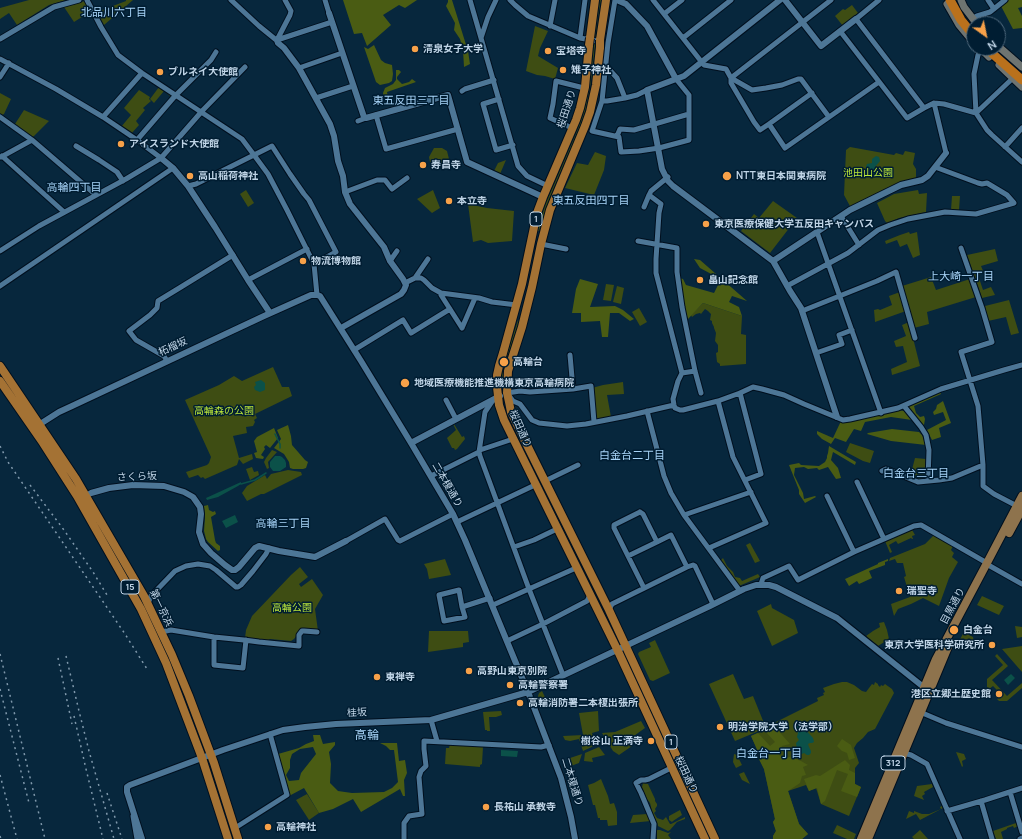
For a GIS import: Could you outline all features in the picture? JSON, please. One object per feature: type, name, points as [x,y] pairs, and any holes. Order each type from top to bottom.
[{"type":"highway","name":"桜田通り","points":[[595,0],[584,88],[580,108],[537,213],[517,305],[499,366],[495,398],[535,485],[617,649],[705,839]]},
{"type":"highway","name":"桜田通り","points":[[606,0],[603,43],[593,99],[592,119],[585,126],[550,210],[522,327],[508,371],[507,393],[511,412],[626,645],[715,839]]},
{"type":"highway","points":[[950,0],[966,26]]},
{"type":"highway","points":[[956,0],[966,17]]},
{"type":"highway","points":[[991,56],[1017,79]]},
{"type":"highway","points":[[1003,56],[1022,73]]},
{"type":"highway","name":"第一京浜","points":[[0,366],[11,389],[130,570],[148,603],[189,696],[211,754],[238,839]]},
{"type":"highway","name":"第一京浜","points":[[0,381],[11,389]]},
{"type":"highway","name":"第一京浜","points":[[83,498],[148,622],[166,663],[202,758],[228,839]]},
{"type":"highway","points":[[677,779],[686,774]]},
{"type":"highway","points":[[211,784],[220,781]]},
{"type":"main road","points":[[946,0],[953,16],[966,33]]},
{"type":"main road","points":[[961,0],[969,16]]},
{"type":"main road","points":[[1006,53],[1022,67]]},
{"type":"main road","points":[[1017,79],[1022,87]]},
{"type":"main road","name":"目黒通り","points":[[862,839],[956,625],[1019,507],[1022,496]]},
{"type":"main road","name":"目黒通り","points":[[868,839],[920,712],[927,689]]},
{"type":"street","points":[[0,39],[54,7],[80,0]]},
{"type":"street","points":[[87,0],[118,55],[175,96],[242,140],[254,155],[268,174],[314,264],[317,295]]},
{"type":"street","points":[[231,0],[272,38],[277,40],[299,68],[330,124],[338,161],[343,176],[345,192],[350,204],[384,247],[390,261],[405,283],[406,288],[401,294],[341,328]]},
{"type":"street","points":[[277,40],[290,15],[290,11],[285,0]]},
{"type":"street","points":[[324,0],[363,116],[366,118]]},
{"type":"street","points":[[470,0],[518,166],[527,176],[548,186]]},
{"type":"street","points":[[481,38],[496,0]]},
{"type":"street","points":[[510,0],[528,16],[580,38],[603,43]]},
{"type":"street","points":[[550,26],[555,0]]},
{"type":"street","points":[[579,0],[585,1],[580,38]]},
{"type":"street","points":[[614,0],[626,4],[647,26],[676,79],[689,95],[689,140],[659,148],[621,152],[619,137],[592,130],[592,119],[602,101],[606,66],[603,43],[614,0]]},
{"type":"street","points":[[653,0],[704,65],[726,69],[731,78],[731,83],[760,130],[812,93]]},
{"type":"street","points":[[664,14],[682,0]]},
{"type":"street","points":[[683,38],[732,0]]},
{"type":"street","points":[[602,101],[637,95],[684,76],[780,0]]},
{"type":"street","points":[[785,0],[822,46],[879,0]]},
{"type":"street","points":[[731,78],[832,0]]},
{"type":"street","points":[[988,0],[994,9]]},
{"type":"street","points":[[977,16],[990,12],[1005,0]]},
{"type":"street","points":[[856,19],[924,108]]},
{"type":"street","points":[[277,40],[332,22]]},
{"type":"street","points":[[840,31],[907,118],[934,103],[944,104],[976,113]]},
{"type":"street","points":[[137,140],[175,96],[211,60],[216,52]]},
{"type":"street","points":[[299,68],[342,53]]},
{"type":"street","points":[[978,56],[974,74],[976,113],[987,130],[1022,162]]},
{"type":"street","points":[[0,59],[103,117],[137,140],[173,168],[188,186],[270,313]]},
{"type":"street","points":[[0,77],[9,63]]},
{"type":"street","points":[[606,66],[617,78],[625,98]]},
{"type":"street","points":[[0,251],[39,226],[123,181],[161,158],[201,112],[245,67]]},
{"type":"street","points":[[103,117],[142,73]]},
{"type":"street","points":[[731,78],[752,90],[801,79],[829,117]]},
{"type":"street","points":[[976,113],[1017,79]]},
{"type":"street","points":[[462,91],[494,80]]},
{"type":"street","points":[[572,128],[550,118],[556,81],[584,88]]},
{"type":"street","points":[[770,124],[785,148],[879,82]]},
{"type":"street","points":[[316,98],[353,86]]},
{"type":"street","points":[[647,90],[662,169],[668,181],[773,261],[787,290],[802,311],[837,417]]},
{"type":"street","points":[[358,121],[448,95],[467,162],[543,197]]},
{"type":"street","points":[[499,99],[483,104],[496,150],[513,145]]},
{"type":"street","points":[[773,261],[850,210],[901,185],[922,180],[928,176],[946,153],[934,103]]},
{"type":"street","points":[[616,136],[620,129],[634,130],[689,114]]},
{"type":"street","points":[[376,116],[386,149],[458,129]]},
{"type":"street","points":[[0,117],[32,140],[96,195]]},
{"type":"street","points":[[1005,147],[1022,128]]},
{"type":"street","points":[[32,140],[1,157],[67,211]]},
{"type":"street","points":[[76,146],[117,172],[123,181]]},
{"type":"street","points":[[188,186],[196,184],[272,146],[296,184],[309,200],[336,252],[314,264]]},
{"type":"street","points":[[787,290],[829,263],[848,253],[878,230],[908,219],[945,212],[976,214],[1014,203],[1007,196],[987,183],[978,183],[935,166]]},
{"type":"street","points":[[0,286],[173,168]]},
{"type":"street","points":[[644,207],[651,191],[667,177]]},
{"type":"street","points":[[345,192],[377,180],[385,180],[392,189],[407,178]]},
{"type":"street","points":[[649,195],[661,204],[659,213],[656,273],[682,373],[673,399],[675,408],[683,410],[718,401],[753,387],[762,388],[784,395],[843,420],[904,406],[941,389],[1022,365]]},
{"type":"street","points":[[841,216],[859,245]]},
{"type":"street","points":[[817,232],[881,412]]},
{"type":"street","points":[[638,241],[676,248],[682,307],[701,392]]},
{"type":"street","points":[[541,244],[566,249]]},
{"type":"street","points":[[961,248],[992,342],[961,352],[978,406],[983,465],[983,486],[994,494],[1019,507]]},
{"type":"street","points":[[248,280],[307,249]]},
{"type":"street","points":[[390,261],[397,251]]},
{"type":"street","points":[[167,361],[164,356],[136,340],[129,331],[157,308],[158,302],[233,255]]},
{"type":"street","points":[[416,278],[428,259]]},
{"type":"street","points":[[802,311],[896,272],[915,338]]},
{"type":"street","points":[[405,283],[416,278],[421,278],[432,288],[441,293],[517,305]]},
{"type":"street","points":[[441,293],[462,328],[475,298]]},
{"type":"street","name":"柘榴坂","points":[[37,427],[59,412],[167,361],[270,313],[312,295],[317,295]]},
{"type":"street","name":"二本榎通り","points":[[317,295],[322,299],[341,328],[431,476],[457,522],[493,605],[549,745],[561,778],[575,839]]},
{"type":"street","points":[[354,350],[403,320],[411,333],[450,309]]},
{"type":"street","points":[[816,353],[842,344],[839,335],[852,330]]},
{"type":"street","points":[[570,355],[573,389]]},
{"type":"street","points":[[682,373],[696,371]]},
{"type":"street","points":[[411,443],[495,398],[507,393],[520,391],[530,392],[573,389],[591,386],[594,422]]},
{"type":"street","points":[[507,393],[513,401],[520,404],[530,419],[537,422],[567,426],[594,422],[674,405]]},
{"type":"street","points":[[740,393],[761,474],[745,480]]},
{"type":"street","points":[[495,398],[486,412],[480,456],[562,675]]},
{"type":"street","points":[[446,400],[456,419]]},
{"type":"street","points":[[709,548],[766,523],[733,457],[718,401]]},
{"type":"street","points":[[904,406],[921,427],[926,436],[929,450],[928,481]]},
{"type":"street","points":[[647,411],[664,476],[671,493],[684,515],[740,591]]},
{"type":"street","points":[[431,476],[480,451],[513,438]]},
{"type":"street","points":[[545,481],[578,465]]},
{"type":"street","points":[[882,471],[886,469],[918,482],[952,478],[983,465]]},
{"type":"street","points":[[857,482],[884,539]]},
{"type":"street","name":"さくら坂","points":[[83,498],[110,488],[133,485],[158,485],[174,489],[189,495],[197,502],[200,507],[201,514],[199,532],[203,544],[229,568],[234,570],[239,567],[259,546],[269,548]]},
{"type":"street","points":[[457,522],[535,485]]},
{"type":"street","points":[[684,515],[751,492]]},
{"type":"street","points":[[827,496],[854,552]]},
{"type":"street","points":[[644,588],[614,525],[640,512],[657,542]]},
{"type":"street","points":[[148,603],[151,596],[175,571],[186,566],[198,564],[210,566],[238,587],[253,571],[269,548],[279,551],[315,556],[346,541],[385,519],[400,541],[453,514]]},
{"type":"street","points":[[761,584],[763,578],[789,566],[798,580],[854,552],[914,526],[921,525],[1022,584]]},
{"type":"street","points":[[514,547],[534,540],[557,529]]},
{"type":"street","points":[[628,556],[671,535],[687,567]]},
{"type":"street","points":[[609,610],[612,604],[692,565],[694,566],[713,604]]},
{"type":"street","points":[[493,605],[576,568]]},
{"type":"street","points":[[528,692],[740,591],[761,584],[776,587],[837,618],[927,689]]},
{"type":"street","points":[[459,590],[462,607],[464,617],[444,621],[439,595],[459,590]]},
{"type":"street","points":[[507,641],[587,601],[590,595]]},
{"type":"street","points":[[462,607],[490,598]]},
{"type":"street","points":[[161,632],[171,630],[214,637],[299,646],[299,635],[302,631],[317,632]]},
{"type":"street","points":[[214,637],[214,665],[243,668],[246,640]]},
{"type":"street","name":"桂坂","points":[[127,787],[211,754],[283,730],[306,726],[431,720],[528,692]]},
{"type":"street","points":[[920,712],[946,723],[1022,747]]},
{"type":"street","points":[[431,720],[437,741]]},
{"type":"street","points":[[235,828],[287,795],[270,734]]},
{"type":"street","points":[[404,839],[404,823],[410,816],[422,814],[419,777],[421,771],[426,766],[424,741],[541,747],[549,745]]},
{"type":"street","points":[[903,753],[911,755],[927,764],[960,839]]},
{"type":"street","points":[[653,839],[654,824],[636,783],[641,780],[649,779],[671,768]]},
{"type":"street","points":[[127,787],[137,839]]},
{"type":"street","points":[[127,787],[127,792],[142,839]]},
{"type":"street","points":[[947,811],[1022,788]]},
{"type":"street","points":[[1010,792],[1022,832]]},
{"type":"street","points":[[981,801],[992,839]]},
{"type":"green space","points":[[29,0],[66,0],[49,5],[17,25],[9,13],[0,19],[0,8]]},
{"type":"green space","points":[[126,0],[133,0],[104,25],[97,12]]},
{"type":"green space","points":[[343,0],[417,0],[405,8],[399,5],[383,15],[391,25],[367,46],[362,33],[354,34]]},
{"type":"green space","points":[[448,0],[452,0],[468,51],[470,64],[464,67],[463,50],[460,39],[454,30],[455,23],[446,6]]},
{"type":"green space","points":[[600,0],[591,82],[586,109],[582,122],[550,197],[539,231],[537,231],[546,203],[583,115],[590,84]]},
{"type":"green space","points":[[1007,0],[1022,0],[1022,7],[1018,8],[1022,16],[1022,28],[1013,29],[1001,6]]},
{"type":"green space","points":[[85,1],[90,12],[74,22],[64,7]]},
{"type":"green space","points":[[852,5],[858,13],[843,26],[835,16],[843,9],[845,10]]},
{"type":"green space","points":[[535,26],[548,31],[538,56],[558,68],[555,79],[526,71]]},
{"type":"green space","points":[[374,45],[381,60],[392,65],[392,81],[389,83],[380,85],[376,82],[364,47],[368,49]]},
{"type":"green space","points":[[396,70],[401,72],[397,79],[402,84],[409,82],[412,79],[416,82],[387,92],[388,97],[384,98],[383,93],[385,88],[393,84],[396,80]]},
{"type":"green space","points":[[159,87],[172,95],[172,98],[164,91],[154,103],[150,99]]},
{"type":"green space","points":[[139,90],[150,97],[149,99],[151,101],[143,108],[145,110],[136,121],[139,125],[131,134],[121,127],[131,115],[124,108]]},
{"type":"green space","points":[[0,93],[11,99],[4,114],[0,116]]},
{"type":"green space","points":[[24,110],[49,121],[33,137],[15,124]]},
{"type":"green space","name":"池田山公園","points":[[850,147],[894,155],[896,153],[903,155],[905,151],[915,153],[913,164],[916,169],[916,179],[851,208],[844,195],[846,150]]},
{"type":"green space","points":[[434,148],[442,148],[447,151],[450,163],[438,166],[430,162],[429,157]]},
{"type":"green space","points":[[595,152],[606,156],[604,170],[594,195],[565,188],[577,163],[588,165]]},
{"type":"green space","points":[[506,160],[500,174],[494,171],[498,163]]},
{"type":"green space","points":[[246,190],[254,203],[248,207],[240,194]]},
{"type":"green space","points":[[433,190],[440,208],[432,213],[417,199]]},
{"type":"green space","points":[[918,190],[919,194],[927,193],[926,212],[899,218],[887,223],[885,221],[877,203],[894,194]]},
{"type":"green space","points":[[952,196],[960,196],[959,210],[951,210]]},
{"type":"green space","points":[[773,201],[797,218],[770,253],[741,231],[754,214],[759,218]]},
{"type":"green space","points":[[468,204],[514,211],[512,241],[488,243],[481,240],[473,242]]},
{"type":"green space","points":[[909,232],[910,234],[917,232],[920,255],[913,258],[907,244],[900,247],[897,240],[886,244],[885,241]]},
{"type":"green space","points":[[995,249],[998,261],[981,266],[984,273],[978,275],[983,290],[991,287],[995,295],[982,298],[967,255]]},
{"type":"green space","points":[[694,259],[700,260],[747,301],[732,296],[729,302],[739,307],[742,316],[703,303],[688,319],[684,308],[680,278],[683,279],[686,285],[714,293],[719,283],[715,276],[700,268]]},
{"type":"green space","points":[[931,277],[936,290],[970,279],[976,297],[927,312],[929,324],[914,328],[902,286]]},
{"type":"green space","points":[[580,279],[598,284],[590,307],[615,306],[623,310],[634,319],[630,321],[619,313],[610,313],[608,337],[602,337],[600,321],[581,322],[581,313],[572,313],[576,289]]},
{"type":"green space","points":[[606,284],[614,285],[611,301],[603,300]]},
{"type":"green space","points":[[617,286],[624,288],[621,304],[613,302]]},
{"type":"green space","points":[[900,292],[906,311],[875,322],[874,310],[880,310],[892,305],[889,296]]},
{"type":"green space","points":[[1009,300],[1019,333],[1011,335],[1006,317],[988,321],[985,306]]},
{"type":"green space","points":[[703,303],[742,316],[741,334],[746,335],[746,364],[720,366],[717,362],[716,353],[718,352],[718,345],[715,341],[716,333],[712,321],[710,320],[711,314],[705,309],[701,314],[696,314],[692,317],[691,315]]},
{"type":"green space","points":[[639,308],[647,322],[640,326],[632,312]]},
{"type":"green space","points":[[518,320],[519,321],[504,368],[501,384],[503,367]]},
{"type":"green space","points":[[909,322],[920,366],[892,375],[891,369],[907,362],[903,346],[896,347],[894,341],[906,336],[902,325]]},
{"type":"green space","name":"高輪森の公園","points":[[273,367],[282,387],[289,387],[292,396],[255,414],[257,418],[254,420],[255,422],[253,426],[246,427],[247,433],[233,436],[239,458],[252,454],[253,459],[243,464],[239,459],[237,465],[205,479],[198,475],[189,478],[186,472],[207,465],[211,457],[185,400],[219,385],[234,376],[242,381]]},
{"type":"green space","points":[[623,382],[624,394],[607,395],[611,417],[597,420],[595,419],[592,388]]},
{"type":"green space","points":[[940,391],[941,394],[914,406],[916,413],[920,417],[924,416],[924,425],[922,426],[906,407]]},
{"type":"green space","points":[[943,401],[951,423],[939,428],[941,437],[932,440],[927,430],[946,420],[943,412],[934,415],[933,412],[937,405]]},
{"type":"green space","points":[[898,410],[904,411],[912,420],[891,417],[865,422],[861,431],[854,429],[846,442],[835,438],[831,444],[817,434],[817,431],[833,438],[841,421],[849,421]]},
{"type":"green space","points":[[453,424],[465,439],[455,450],[452,448],[447,438],[456,430]]},
{"type":"green space","points":[[288,425],[292,445],[308,462],[306,468],[290,468],[289,462],[284,454],[274,448],[281,439],[277,430]]},
{"type":"green space","points":[[274,428],[278,438],[270,448],[266,445],[264,447],[265,449],[261,455],[264,457],[263,459],[256,458],[254,453],[257,452],[254,441],[257,437]]},
{"type":"green space","points":[[892,429],[919,432],[922,435],[926,445],[891,441],[867,434]]},
{"type":"green space","points":[[850,443],[874,451],[870,463],[846,452]]},
{"type":"green space","points":[[829,446],[856,462],[855,465],[833,452],[831,460],[838,468],[841,478],[836,479],[828,467],[819,470],[817,468],[795,468],[794,475],[803,493],[804,499],[816,497],[805,503],[799,494],[799,490],[789,465],[799,463],[801,465],[819,466],[825,462],[827,458]]},
{"type":"green space","points":[[272,450],[277,452],[268,462],[269,468],[267,469],[264,462]]},
{"type":"green space","points":[[915,458],[926,459],[925,476],[923,479],[917,480],[910,477]]},
{"type":"green space","points":[[252,467],[254,472],[258,471],[259,475],[250,480],[246,469]]},
{"type":"green space","points":[[288,470],[301,472],[302,475],[247,501],[242,493],[247,486],[265,475],[267,479],[271,474]]},
{"type":"green space","points":[[208,505],[209,510],[213,512],[215,511],[216,514],[211,517],[215,540],[220,546],[220,550],[218,551],[208,542],[204,531],[204,506]]},
{"type":"green space","points":[[911,528],[915,535],[912,536],[913,539],[911,538],[898,544],[896,541],[889,545],[892,552],[890,553],[885,541]]},
{"type":"green space","points":[[934,535],[953,546],[951,550],[954,553],[952,557],[958,562],[949,578],[939,606],[923,598],[898,609],[894,616],[891,604],[910,597],[904,577],[906,576],[903,563],[897,563],[895,559],[889,561],[890,558],[925,544]]},
{"type":"green space","points":[[750,543],[760,561],[755,563],[746,545]]},
{"type":"green space","points":[[723,558],[735,577],[740,578],[742,581],[758,574],[760,577],[739,586],[720,561]]},
{"type":"green space","points":[[445,559],[451,575],[429,579],[427,569],[424,564]]},
{"type":"green space","points":[[888,559],[888,561],[885,562],[885,565],[869,571],[872,578],[859,584],[857,581],[849,586],[845,579]]},
{"type":"green space","name":"高輪公園","points":[[300,567],[308,577],[299,584],[301,587],[312,579],[323,595],[315,609],[318,631],[301,630],[291,641],[270,639],[267,641],[245,638],[246,630],[252,616]]},
{"type":"green space","points":[[982,596],[1004,606],[999,615],[977,605]]},
{"type":"green space","points":[[771,604],[772,608],[794,620],[798,633],[772,646],[757,611]]},
{"type":"green space","points":[[884,622],[889,639],[878,646],[866,636],[880,627],[879,623]]},
{"type":"green space","points":[[1015,626],[1022,627],[1022,637],[1017,638]]},
{"type":"green space","points":[[429,631],[468,631],[469,642],[463,643],[463,647],[428,652]]},
{"type":"green space","points":[[964,632],[973,637],[974,642],[959,641]]},
{"type":"green space","points":[[655,640],[670,673],[653,681],[650,680],[638,654],[639,652],[651,647],[649,643]]},
{"type":"green space","points":[[1022,646],[1022,672],[1002,649]]},
{"type":"green space","points":[[997,654],[1008,666],[992,680],[1007,696],[1022,683],[1022,688],[1007,701],[999,701],[997,699],[1002,695],[993,686],[989,689],[987,687],[987,679],[1003,665],[995,656]]},
{"type":"green space","points":[[733,674],[744,699],[753,696],[766,728],[735,741],[709,684]]},
{"type":"green space","points":[[842,682],[847,682],[866,692],[872,684],[874,685],[875,682],[880,687],[881,685],[883,686],[885,684],[892,689],[894,693],[875,729],[868,732],[854,748],[859,763],[855,768],[855,784],[861,787],[849,816],[821,804],[816,788],[809,791],[806,785],[788,791],[799,824],[808,834],[802,839],[773,839],[776,831],[773,822],[775,819],[764,769],[751,736],[818,701],[817,698],[824,695],[823,693],[825,692],[823,688]]},
{"type":"green space","points":[[542,691],[548,703],[543,706],[538,696]]},
{"type":"green space","points":[[644,693],[671,752],[670,753],[642,694]]},
{"type":"green space","points":[[501,711],[502,715],[489,717],[490,731],[485,730],[483,712]]},
{"type":"green space","points":[[598,711],[599,731],[592,733],[596,745],[583,751],[579,739],[570,741],[565,740],[563,736],[583,735],[579,713]]},
{"type":"green space","points":[[641,721],[645,728],[631,738],[632,746],[619,755],[613,751],[602,733],[615,732]]},
{"type":"green space","points":[[775,727],[790,744],[782,746],[779,751],[779,755],[785,758],[790,757],[808,765],[803,767],[806,775],[802,776],[800,783],[788,791],[799,824],[808,834],[802,839],[773,839],[776,831],[773,822],[775,819],[764,769],[751,736],[758,733],[770,746],[775,742],[766,732]]},
{"type":"green space","points":[[313,735],[320,735],[323,744],[335,742],[335,745],[329,752],[331,764],[330,783],[338,791],[352,793],[384,792],[392,788],[398,782],[394,750],[390,750],[380,743],[397,743],[399,761],[405,760],[407,773],[404,780],[405,796],[403,796],[400,789],[361,812],[353,799],[333,809],[319,813],[304,788],[289,796],[278,754],[299,748],[314,741]],"holes":[[[313,747],[316,754],[301,773],[299,780],[289,781],[286,775],[290,768],[292,754],[300,749]]]},
{"type":"green space","points":[[842,739],[851,745],[855,758],[849,760],[847,753],[842,751],[837,746]]},
{"type":"green space","points":[[450,744],[483,747],[482,764],[480,767],[445,764],[446,748],[449,748]]},
{"type":"green space","points":[[599,747],[605,755],[592,758],[593,762],[584,761],[585,753]]},
{"type":"green space","points":[[956,752],[964,754],[966,759],[962,761],[962,767]]},
{"type":"green space","points":[[582,754],[579,763],[571,766],[570,758]]},
{"type":"green space","points":[[734,754],[737,755],[742,765],[736,768],[733,762]]},
{"type":"green space","points":[[845,760],[850,765],[849,770],[855,773],[855,784],[861,787],[857,797],[841,791],[848,774],[837,770],[825,801],[821,804],[817,788],[809,791],[804,779],[816,775],[820,776]]},
{"type":"green space","points":[[744,772],[750,784],[742,780],[739,774]]},
{"type":"green space","points":[[601,779],[610,804],[614,803],[617,812],[617,825],[608,826],[607,820],[600,820],[600,818],[598,818],[595,805],[593,805],[588,785]]},
{"type":"green space","points":[[683,779],[711,839],[709,839],[682,780]]},
{"type":"green space","points":[[643,783],[648,784],[657,804],[655,809],[656,811],[654,813],[657,818],[663,820],[666,817],[670,824],[685,817],[685,819],[677,822],[668,831],[658,826],[650,803],[642,787]]},
{"type":"green space","points":[[932,784],[933,787],[924,792],[925,794],[922,796],[924,800],[914,796],[917,786]]},
{"type":"green space","points":[[307,794],[319,813],[309,820],[296,800]]},
{"type":"green space","points":[[942,806],[943,808],[920,820],[916,814],[906,819],[909,811],[914,813],[914,811],[922,814],[929,814],[941,809],[940,807]]},
{"type":"green space","points":[[680,810],[682,815],[672,822],[669,820],[669,816]]},
{"type":"green space","points":[[647,814],[651,821],[630,823],[633,815]]},
{"type":"green space","points":[[1016,823],[1018,826],[1014,828],[1013,826],[1007,828],[1001,832],[1003,839],[996,839],[993,831]]},
{"type":"green space","points":[[837,825],[856,834],[854,839],[847,839],[833,833]]},
{"type":"green space","points":[[657,830],[668,833],[671,832],[668,835],[671,839],[657,839]]},
{"type":"green space","points":[[920,830],[928,839],[914,839],[912,837]]},
{"type":"shaded area","points":[[876,156],[879,157],[880,161],[875,167],[877,171],[871,176],[866,167],[867,164],[872,163],[872,159]]},
{"type":"shaded area","points":[[261,380],[265,383],[265,390],[260,392],[255,390],[254,387],[256,385],[255,382]]},
{"type":"shaded area","points":[[275,456],[282,457],[286,463],[286,467],[280,471],[273,471],[270,467],[270,462]]},
{"type":"shaded area","points":[[241,482],[238,486],[218,497],[207,500],[206,498]]},
{"type":"shaded area","points":[[235,515],[238,522],[226,528],[222,521]]},
{"type":"shaded area","points":[[1011,674],[1015,678],[1008,685],[1004,680]]},
{"type":"shaded area","points":[[797,725],[804,728],[813,738],[814,742],[808,744],[811,751],[809,755],[800,753],[797,749],[796,743],[799,740],[797,737]]},
{"type":"shaded area","points":[[501,750],[518,751],[517,757],[501,756]]},
{"type":"waterway","points":[[275,434],[280,444],[280,448]]},
{"type":"waterway","points":[[241,484],[255,480],[266,473]]},
{"type":"railway","points":[[0,446],[8,462],[125,634],[147,669]]},
{"type":"railway","points":[[30,485],[64,530],[107,595]]},
{"type":"railway","points":[[0,654],[45,839]]},
{"type":"railway","points":[[66,656],[89,751],[114,839]]},
{"type":"railway","points":[[58,658],[72,724]]},
{"type":"railway","points":[[0,689],[29,803]]},
{"type":"railway","points":[[74,716],[103,839]]},
{"type":"railway","points":[[0,775],[17,839]]},
{"type":"railway","points":[[107,793],[122,839]]},
{"type":"place","name":"清泉女子大学","points":[[415,49]]},
{"type":"place","name":"宝塔寺","points":[[548,51]]},
{"type":"place","name":"雉子神社","points":[[563,70]]},
{"type":"place","name":"ブルネイ大使館","points":[[160,72]]},
{"type":"place","name":"アイスランド大使館","points":[[121,144]]},
{"type":"place","name":"寿昌寺","points":[[423,165]]},
{"type":"place","name":"高山稲荷神社","points":[[190,176]]},
{"type":"place","name":"NTT東日本関東病院","points":[[727,176]]},
{"type":"place","name":"本立寺","points":[[449,201]]},
{"type":"place","name":"東京医療保健大学五反田キャンパス","points":[[706,224]]},
{"type":"place","name":"物流博物館","points":[[303,261]]},
{"type":"place","name":"畠山記念館","points":[[700,280]]},
{"type":"place","name":"高輪台","points":[[504,362]]},
{"type":"place","name":"地域医療機能推進機構東京高輪病院","points":[[405,383]]},
{"type":"place","name":"瑞聖寺","points":[[899,591]]},
{"type":"place","name":"白金台","points":[[954,630]]},
{"type":"place","name":"東京大学医科学研究所","points":[[992,645]]},
{"type":"place","name":"高野山東京別院","points":[[469,671]]},
{"type":"place","name":"東禅寺","points":[[377,677]]},
{"type":"place","name":"高輪警察署","points":[[510,685]]},
{"type":"place","name":"港区立郷土歴史館","points":[[999,694]]},
{"type":"place","name":"高輪消防署二本榎出張所","points":[[520,703]]},
{"type":"place","name":"明治学院大学（法学部）","points":[[720,727]]},
{"type":"place","name":"樹谷山 正満寺","points":[[651,741]]},
{"type":"place","name":"長祐山 承教寺","points":[[486,807]]},
{"type":"place","name":"高輪神社","points":[[268,827]]},
{"type":"district","name":"北品川六丁目","points":[[114,13]]},
{"type":"district","name":"東五反田三丁目","points":[[411,101]]},
{"type":"district","name":"高輪四丁目","points":[[74,188]]},
{"type":"district","name":"東五反田四丁目","points":[[591,201]]},
{"type":"district","name":"上大崎一丁目","points":[[961,277]]},
{"type":"district","name":"白金台二丁目","points":[[632,456]]},
{"type":"district","name":"白金台三丁目","points":[[916,474]]},
{"type":"district","name":"高輪三丁目","points":[[283,524]]},
{"type":"district","name":"高輪","points":[[367,736]]},
{"type":"district","name":"白金台一丁目","points":[[769,754]]}]
